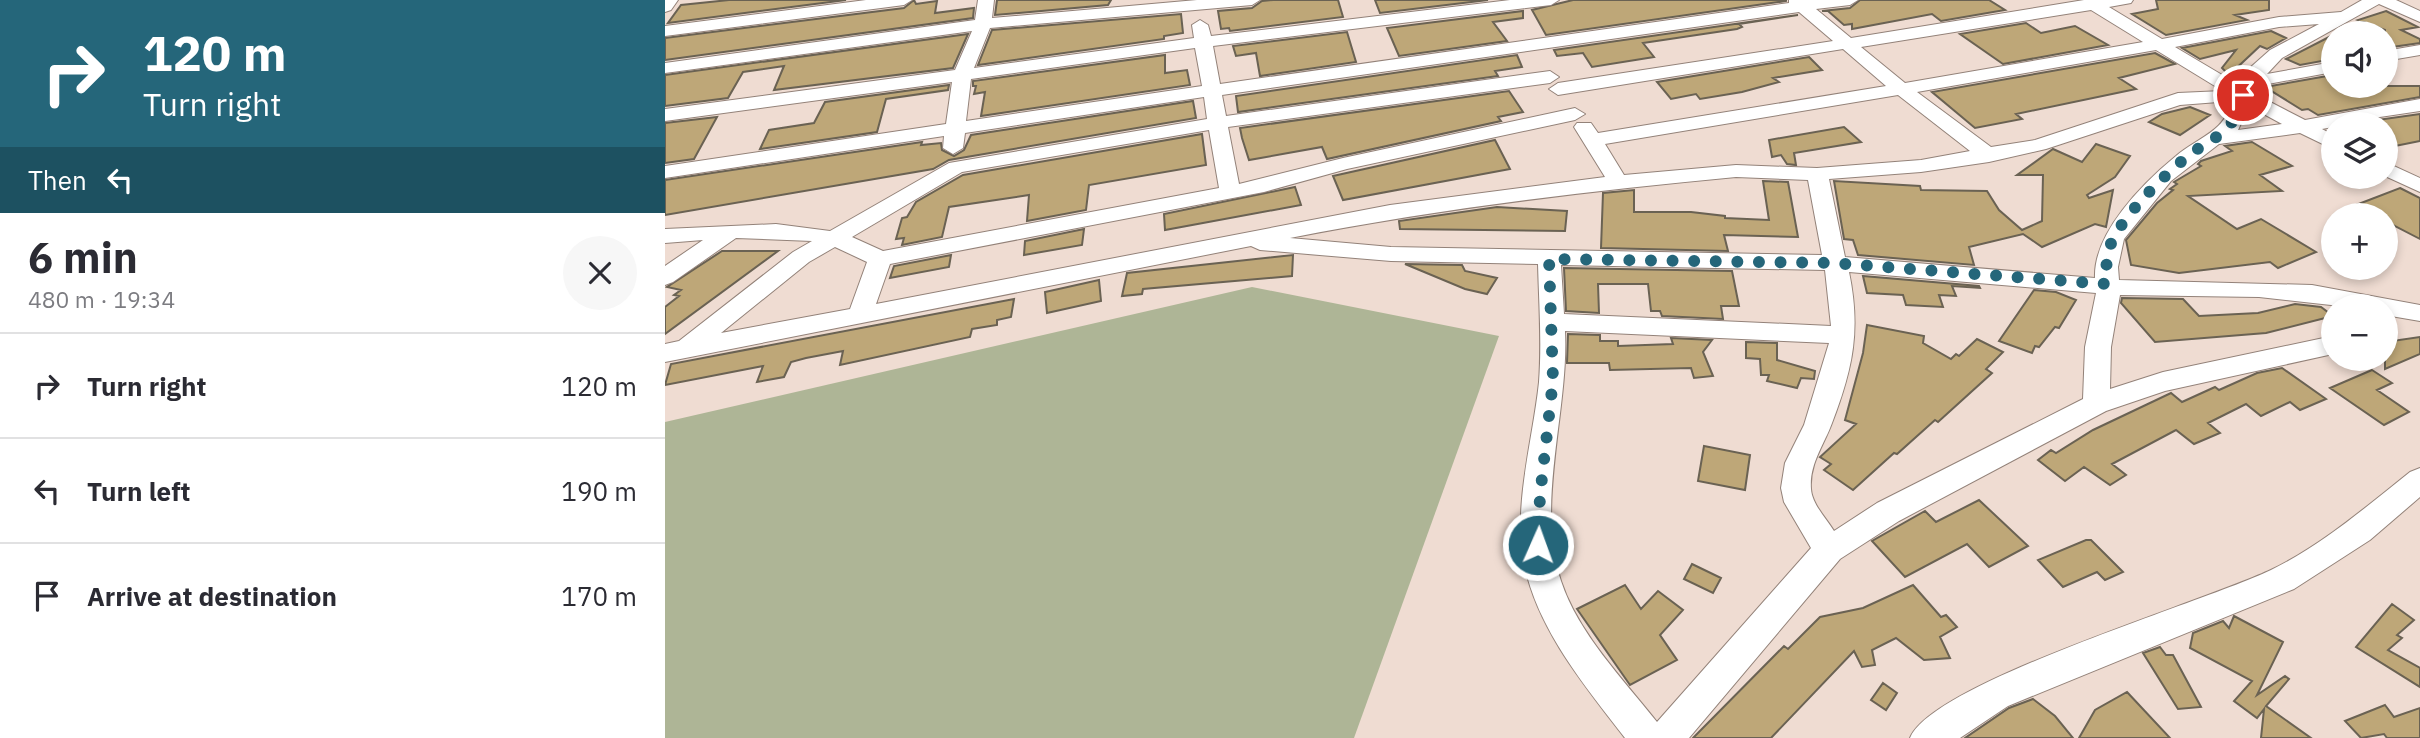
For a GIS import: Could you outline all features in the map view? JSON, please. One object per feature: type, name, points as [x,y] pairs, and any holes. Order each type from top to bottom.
[{"type":"street","points":[[665,7],[670,0]]},
{"type":"street","points":[[665,31],[904,0]]},
{"type":"street","points":[[956,167],[953,149],[962,75],[983,23],[986,0]]},
{"type":"street","points":[[665,68],[983,23],[1252,0]]},
{"type":"street","points":[[665,115],[1204,42],[1506,3],[1551,0]]},
{"type":"street","points":[[665,172],[955,131],[1799,3],[1850,0]]},
{"type":"street","points":[[677,350],[771,279],[832,238],[956,167],[1218,123],[1554,83],[1850,43],[2090,3],[2125,0]]},
{"type":"street","points":[[2095,404],[2098,346],[2108,299],[2107,258],[2113,238],[2164,177],[2235,121],[2243,88],[2276,54],[2374,0]]},
{"type":"street","points":[[2383,0],[2420,17]]},
{"type":"street","points":[[1195,3],[1230,192]]},
{"type":"street","points":[[1506,3],[1618,183]]},
{"type":"street","points":[[1799,3],[1850,43],[1899,87],[1989,156]]},
{"type":"street","points":[[2090,3],[2243,88],[2301,127],[2321,137]]},
{"type":"street","points":[[1593,140],[1899,87],[2087,58],[2279,22],[2348,16]]},
{"type":"street","points":[[2398,54],[2420,50]]},
{"type":"street","points":[[677,350],[1440,204],[1735,171],[1818,174],[1921,166],[1989,156],[2039,145],[2178,99],[2243,88],[2321,70]]},
{"type":"street","points":[[2209,140],[2301,127],[2420,105]]},
{"type":"street","points":[[665,236],[784,232],[832,238],[864,247],[880,259],[1230,192],[1575,114]]},
{"type":"street","points":[[2398,169],[2420,168]]},
{"type":"street","points":[[1818,174],[1833,263],[1842,298],[1844,335],[1822,412],[1800,463],[1796,488],[1799,502],[1829,550]]},
{"type":"street","points":[[2398,175],[2420,186]]},
{"type":"street","points":[[665,277],[729,232]]},
{"type":"street","points":[[1243,240],[1285,247],[1391,254],[1833,263],[2106,284],[2148,290],[2259,289],[2299,292],[2416,308]]},
{"type":"street","points":[[860,314],[880,259]]},
{"type":"street","points":[[1549,259],[1553,380],[1540,496],[1538,545],[1544,580],[1591,665],[1647,738]]},
{"type":"street","points":[[2398,318],[2416,308]]},
{"type":"street","points":[[1552,322],[1844,335]]},
{"type":"street","points":[[1666,738],[1829,550],[1888,512],[2095,404],[2163,382],[2321,348]]},
{"type":"street","points":[[1928,738],[1996,694],[2283,579],[2359,531],[2420,480]]},
{"type":"green space","points":[[1252,287],[1499,336],[1354,738],[665,738],[665,422]]},
{"type":"building","points":[[729,0],[846,0],[668,23],[681,5]]},
{"type":"building","points":[[914,0],[916,4],[937,1],[935,13],[974,8],[973,18],[665,60],[665,38],[904,8]]},
{"type":"building","points":[[997,0],[1111,0],[1108,5],[995,15]]},
{"type":"building","points":[[1338,0],[1343,17],[1230,31],[1229,28],[1221,29],[1218,11],[1252,8],[1262,1]]},
{"type":"building","points":[[1375,0],[1488,0],[1380,13]]},
{"type":"building","points":[[1573,0],[1786,1],[1546,35],[1532,10]]},
{"type":"building","points":[[1860,0],[1989,0],[2005,10],[1941,21],[1932,14],[1852,29],[1852,24],[1844,25],[1828,11],[1822,11],[1850,8]]},
{"type":"building","points":[[2156,0],[2269,0],[2269,10],[2235,15],[2247,20],[2166,35],[2132,14],[2158,9]]},
{"type":"building","points":[[1523,11],[1523,18],[1493,22],[1507,41],[1399,56],[1387,28]]},
{"type":"building","points":[[2386,11],[2418,27],[2401,30],[2420,39],[2420,43],[2398,46],[2398,21],[2358,20]]},
{"type":"building","points":[[1181,14],[1183,33],[1164,36],[1164,39],[978,65],[992,30]]},
{"type":"building","points":[[1798,15],[1739,24],[1742,27],[1737,29],[1643,43],[1654,57],[1592,67],[1583,53],[1557,56],[1554,50]]},
{"type":"building","points":[[2026,23],[2041,33],[2075,26],[2108,45],[2003,64],[1960,34]]},
{"type":"building","points":[[2271,31],[2286,38],[2267,49],[2260,46],[2229,75],[2222,68],[2236,50],[2200,59],[2182,48]]},
{"type":"building","points":[[1347,32],[1356,62],[1260,76],[1256,53],[1236,56],[1233,46]]},
{"type":"building","points":[[968,34],[953,68],[774,90],[784,66],[743,72],[728,98],[665,106],[665,75]]},
{"type":"building","points":[[2321,41],[2321,61],[2300,65],[2286,59]]},
{"type":"building","points":[[2155,53],[2175,64],[2119,78],[2136,89],[2016,114],[2022,119],[1975,128],[1932,92]]},
{"type":"building","points":[[1165,55],[1165,73],[1187,70],[1190,85],[981,116],[985,92],[974,94],[976,86],[973,86],[973,81]]},
{"type":"building","points":[[1517,55],[1522,67],[1495,71],[1498,76],[1238,112],[1236,96]]},
{"type":"building","points":[[1809,57],[1822,70],[1773,78],[1779,82],[1700,99],[1696,94],[1671,99],[1657,82]]},
{"type":"building","points":[[2321,77],[2321,98],[2398,98],[2398,86],[2420,86],[2420,97],[2321,112],[2318,115],[2308,109],[2302,110],[2265,87]]},
{"type":"building","points":[[949,85],[948,90],[886,99],[877,132],[760,149],[769,130],[814,123],[825,102]]},
{"type":"building","points":[[1509,91],[1523,112],[1498,117],[1501,121],[1327,159],[1322,147],[1249,160],[1240,128]]},
{"type":"building","points":[[1193,101],[1196,118],[949,160],[933,169],[665,215],[665,180],[922,142],[921,145],[941,143],[942,150],[954,156],[964,150],[971,135]]},
{"type":"building","points":[[2190,107],[2210,115],[2180,135],[2149,122],[2162,114]]},
{"type":"building","points":[[2420,114],[2420,141],[2398,145],[2398,117]]},
{"type":"building","points":[[717,117],[694,159],[665,163],[665,123]]},
{"type":"building","points":[[1844,127],[1861,142],[1794,153],[1796,165],[1787,164],[1781,155],[1772,157],[1769,140]]},
{"type":"building","points":[[1202,134],[1206,165],[1089,185],[1086,210],[1027,221],[1029,195],[949,207],[942,237],[902,245],[904,238],[896,239],[902,218],[907,217],[916,202],[963,175]]},
{"type":"building","points":[[1495,140],[1510,169],[1343,200],[1333,176]]},
{"type":"building","points":[[2252,142],[2292,166],[2260,175],[2282,191],[2188,196],[2237,229],[2261,219],[2316,252],[2278,268],[2270,262],[2179,273],[2131,265],[2126,240],[2157,203],[2173,190],[2170,189],[2177,184],[2174,182],[2201,166],[2198,164],[2201,161],[2232,151],[2225,146]]},
{"type":"building","points":[[2096,144],[2130,156],[2115,177],[2087,195],[2089,198],[2113,190],[2106,227],[2095,224],[2042,247],[2023,234],[1969,247],[1974,265],[1858,255],[1853,240],[1844,239],[1834,181],[1920,186],[1921,190],[1987,191],[1999,210],[2022,230],[2042,221],[2043,175],[2017,175],[2053,149],[2082,162]]},
{"type":"building","points":[[1763,181],[1788,182],[1798,237],[1724,235],[1728,251],[1601,248],[1603,193],[1634,190],[1634,212],[1691,212],[1725,218],[1769,220]]},
{"type":"building","points":[[1295,187],[1301,205],[1165,230],[1164,214]]},
{"type":"building","points":[[2398,189],[2420,198],[2420,239],[2398,228],[2398,203],[2361,203]]},
{"type":"building","points":[[1497,207],[1567,211],[1565,231],[1400,229],[1399,221]]},
{"type":"building","points":[[1084,229],[1082,245],[1024,255],[1025,241]]},
{"type":"building","points":[[722,251],[778,251],[665,334],[665,307],[679,296],[674,295],[681,290],[667,287]]},
{"type":"building","points":[[951,255],[949,267],[890,278],[894,266]]},
{"type":"building","points":[[1293,255],[1292,276],[1143,289],[1142,294],[1122,296],[1127,273]]},
{"type":"building","points":[[1405,264],[1462,265],[1465,271],[1497,278],[1487,294],[1465,289]]},
{"type":"building","points":[[1564,268],[1732,271],[1739,306],[1721,306],[1723,319],[1662,316],[1660,311],[1651,311],[1648,284],[1598,284],[1599,313],[1566,311]]},
{"type":"building","points":[[1863,276],[1980,288],[1952,286],[1956,296],[1939,295],[1943,307],[1906,305],[1903,295],[1867,293]]},
{"type":"building","points":[[1099,280],[1101,301],[1047,313],[1045,292]]},
{"type":"building","points":[[2034,290],[2056,292],[2076,300],[2059,328],[2055,327],[2039,347],[2035,346],[2032,353],[1999,341]]},
{"type":"building","points":[[2122,298],[2183,299],[2199,316],[2258,313],[2295,304],[2321,307],[2321,319],[2266,333],[2155,342],[2121,303]]},
{"type":"building","points":[[1014,299],[1011,317],[997,320],[997,325],[972,329],[970,337],[840,365],[843,351],[806,358],[791,362],[784,377],[757,382],[763,366],[665,385],[671,364]]},
{"type":"building","points":[[1867,325],[1924,336],[1923,343],[1951,359],[1956,354],[1959,356],[1977,339],[2003,352],[1986,369],[1992,373],[1938,422],[1935,420],[1853,490],[1824,470],[1831,464],[1820,457],[1856,424],[1845,420],[1863,353]]},
{"type":"building","points":[[1568,334],[1600,335],[1600,341],[1618,341],[1618,346],[1673,344],[1671,338],[1712,340],[1703,352],[1713,376],[1694,378],[1691,368],[1610,370],[1609,363],[1567,363]]},
{"type":"building","points":[[2420,337],[2420,354],[2398,363],[2398,340]]},
{"type":"building","points":[[1746,342],[1777,343],[1777,360],[1815,371],[1814,379],[1801,378],[1797,388],[1767,381],[1769,375],[1761,375],[1760,359],[1746,358]]},
{"type":"building","points":[[2282,368],[2326,399],[2300,410],[2290,402],[2261,416],[2246,404],[2208,423],[2220,433],[2194,444],[2176,430],[2112,464],[2126,475],[2110,485],[2084,467],[2065,481],[2038,460],[2051,450],[2056,453],[2093,430],[2171,393],[2182,402],[2215,387],[2219,390],[2257,373]]},
{"type":"building","points":[[2374,371],[2392,383],[2377,390],[2409,412],[2384,425],[2330,388]]},
{"type":"building","points":[[1704,446],[1750,455],[1745,490],[1698,481]]},
{"type":"building","points":[[1979,500],[2028,546],[1989,567],[1967,544],[1905,577],[1872,541],[1925,511],[1936,522]]},
{"type":"building","points":[[2091,540],[2123,572],[2105,580],[2097,572],[2063,587],[2038,560]]},
{"type":"building","points":[[1692,564],[1721,578],[1713,593],[1684,579]]},
{"type":"building","points":[[1625,585],[1641,609],[1658,591],[1683,610],[1660,635],[1677,660],[1630,685],[1577,609]]},
{"type":"building","points":[[1913,585],[1941,617],[1946,615],[1957,627],[1940,637],[1950,658],[1924,660],[1896,638],[1872,650],[1875,665],[1862,667],[1854,651],[1771,738],[1693,738],[1784,646],[1788,649],[1820,617],[1863,608]]},
{"type":"building","points":[[2392,604],[2414,620],[2397,635],[2402,638],[2388,650],[2420,668],[2420,687],[2356,647]]},
{"type":"building","points":[[2234,616],[2283,642],[2257,695],[2285,676],[2289,679],[2266,706],[2311,738],[2261,738],[2264,709],[2257,718],[2234,701],[2252,681],[2190,648],[2193,633],[2223,621],[2229,628]]},
{"type":"building","points":[[2160,647],[2166,655],[2173,655],[2201,707],[2178,709],[2143,653]]},
{"type":"building","points":[[1883,683],[1897,693],[1886,710],[1871,700]]},
{"type":"building","points":[[2127,692],[2170,738],[2079,738],[2095,710]]},
{"type":"building","points":[[2033,699],[2055,716],[2073,738],[1965,738],[2009,708]]},
{"type":"building","points":[[2385,705],[2394,717],[2420,708],[2420,738],[2387,738],[2384,734],[2361,738],[2345,721]]},
{"type":"route","points":[[1538,545],[1540,496],[1553,380],[1549,259],[1833,263],[2106,284],[2107,258],[2113,238],[2164,177],[2185,158],[2229,128],[2239,113],[2243,95]]}]
